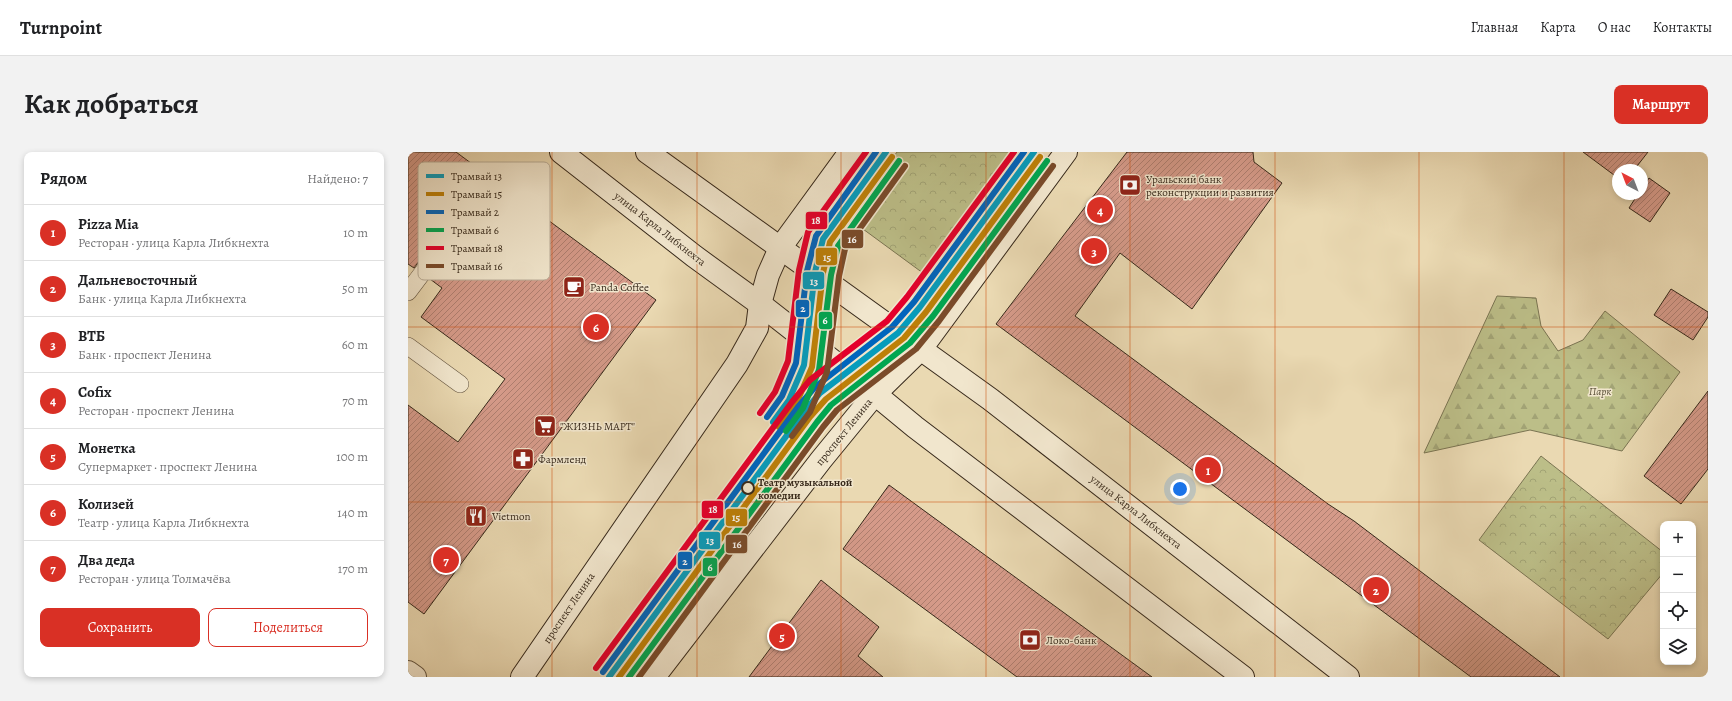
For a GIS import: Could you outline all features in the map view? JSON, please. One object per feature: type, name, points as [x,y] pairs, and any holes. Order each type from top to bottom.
[{"type":"main road","name":"улица Карла Либкнехта","points":[[561,152],[875,394]]},
{"type":"main road","points":[[647,152],[780,248]]},
{"type":"main road","name":"проспект Ленина","points":[[522,677],[737,364],[757,328],[760,304],[768,275],[780,248],[850,152]]},
{"type":"main road","name":"проспект Ленина","points":[[654,677],[825,455],[875,394],[921,349],[1066,152]]},
{"type":"main road","name":"улица Карла Либкнехта","points":[[780,248],[996,404],[1348,677]]},
{"type":"main road","points":[[875,394],[915,428],[1243,677]]},
{"type":"main road","points":[[408,672],[415,677]]},
{"type":"lane","points":[[408,292],[418,279]]},
{"type":"lane","points":[[408,346],[460,384]]},
{"type":"green space","points":[[897,152],[1019,152],[927,276],[848,218]]},
{"type":"green space","name":"Парк","points":[[1497,296],[1536,298],[1541,326],[1558,351],[1583,340],[1605,311],[1680,372],[1622,451],[1530,430],[1424,453]]},
{"type":"green space","points":[[1541,456],[1660,550],[1660,577],[1608,639],[1479,540]]},
{"type":"building","points":[[408,152],[456,152],[470,162],[418,162],[418,263],[414,268],[408,264]]},
{"type":"building","points":[[1127,152],[1253,152],[1254,162],[1282,183],[1192,309],[1120,253],[1075,316],[1328,504],[1354,521],[1560,677],[1471,677],[996,324]]},
{"type":"building","points":[[1583,152],[1648,152],[1639,164],[1612,164],[1612,174]]},
{"type":"building","points":[[1649,178],[1670,193],[1650,222],[1629,208],[1634,200],[1648,200]]},
{"type":"building","points":[[550,222],[656,300],[424,614],[408,602],[408,405],[458,442],[505,379],[421,317],[442,288],[431,280],[550,280]]},
{"type":"building","points":[[1671,289],[1708,312],[1708,317],[1693,340],[1654,315]]},
{"type":"building","points":[[1708,391],[1708,469],[1681,504],[1644,476]]},
{"type":"building","points":[[889,485],[1152,677],[1017,677],[843,549]]},
{"type":"building","points":[[821,580],[879,627],[858,656],[883,677],[749,677]]},
{"type":"tram line","name":"18","points":[[760,413],[775,392],[788,361],[799,270],[808,232],[866,152]]},
{"type":"tram line","name":"2","points":[[767,417],[782,396],[796,363],[807,271],[816,236],[876,152]]},
{"type":"tram line","name":"13","points":[[773,422],[789,400],[804,365],[815,272],[823,239],[886,152]]},
{"type":"tram line","name":"18","points":[[596,668],[792,402],[810,380],[887,321],[907,297],[1014,152]]},
{"type":"tram line","name":"2","points":[[603,672],[798,407],[815,387],[892,327],[914,302],[1024,152]]},
{"type":"tram line","name":"13","points":[[609,677],[804,412],[820,393],[898,333],[920,307],[1034,152]]},
{"type":"tram line","name":"15","points":[[779,427],[796,404],[812,367],[823,273],[830,242],[892,157]]},
{"type":"tram line","name":"15","points":[[619,677],[810,417],[826,399],[904,338],[926,312],[1040,157]]},
{"type":"tram line","name":"6","points":[[786,431],[803,408],[819,370],[831,275],[838,246],[899,161]]},
{"type":"tram line","name":"6","points":[[629,677],[817,422],[831,405],[910,343],[933,316],[1047,161]]},
{"type":"tram line","name":"16","points":[[792,436],[810,412],[827,372],[839,276],[845,249],[905,166]]},
{"type":"tram line","name":"16","points":[[639,677],[823,427],[837,410],[916,349],[939,321],[1053,166]]},
{"type":"place","name":"Уральский банк реконструкции и развития","points":[[1130,185]]},
{"type":"place","name":"Cofix","points":[[1100,210]]},
{"type":"place","name":"ВТБ","points":[[1094,251]]},
{"type":"place","name":"Panda Coffee","points":[[574,287]]},
{"type":"place","name":"Колизей","points":[[596,327]]},
{"type":"place","name":"\"ЖИЗНЬ МАРТ\"","points":[[545,426]]},
{"type":"place","name":"Фармленд","points":[[523,459]]},
{"type":"place","name":"Pizza Mia","points":[[1208,470]]},
{"type":"place","name":"Театр музыкальной комедии","points":[[748,488]]},
{"type":"place","name":"Vietmon","points":[[476,516]]},
{"type":"place","name":"Два деда","points":[[446,560]]},
{"type":"place","name":"Дальневосточный","points":[[1376,590]]},
{"type":"place","name":"Монетка","points":[[782,636]]},
{"type":"place","name":"Локо-банк","points":[[1030,640]]}]
